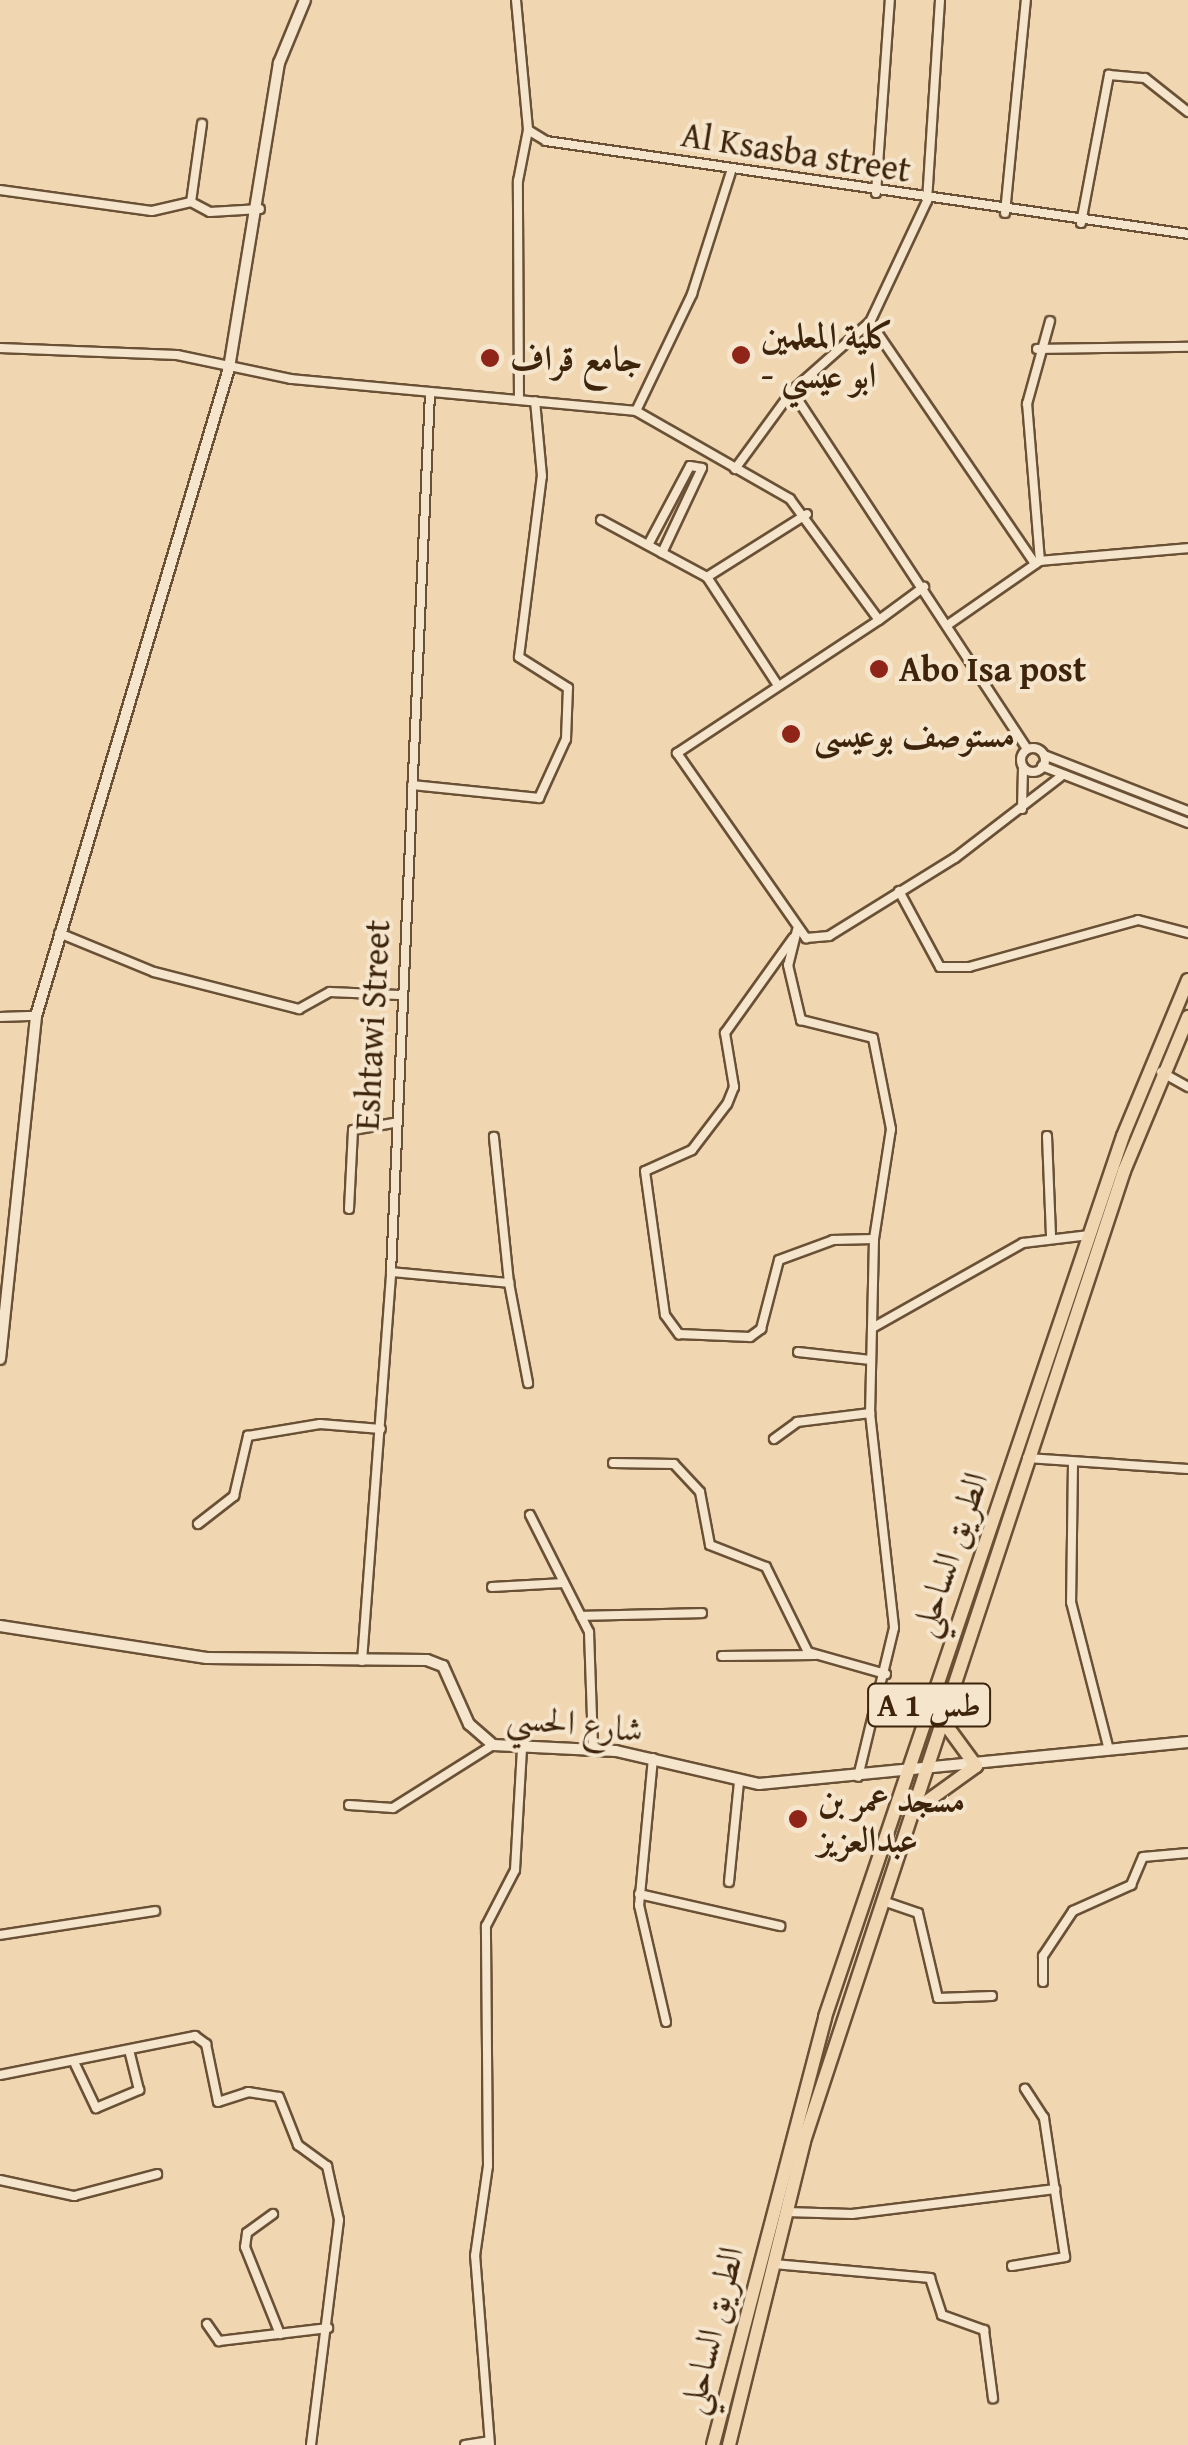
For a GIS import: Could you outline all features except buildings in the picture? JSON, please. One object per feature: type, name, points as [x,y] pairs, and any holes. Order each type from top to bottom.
[{"type":"highway","name":"الطريق الساحلي","points":[[713,2445],[808,2076],[906,1772],[1090,1235],[1188,980]]},
{"type":"highway","name":"الطريق الساحلي","points":[[728,2445],[786,2212],[883,1901],[946,1725],[1027,1458],[1160,1072],[1188,1017]]},
{"type":"highway","points":[[916,1814],[976,1766],[946,1725]]},
{"type":"street","points":[[0,1359],[36,1016],[229,368],[260,209],[280,63],[305,0]]},
{"type":"street","points":[[516,0],[528,130],[518,181],[519,400]]},
{"type":"street","points":[[876,192],[890,0]]},
{"type":"street","points":[[735,469],[792,391],[870,322],[928,201],[940,0]]},
{"type":"street","points":[[1006,212],[1026,0]]},
{"type":"street","points":[[1081,224],[1109,75],[1144,78],[1188,112]]},
{"type":"street","points":[[191,202],[202,124]]},
{"type":"street","name":"Al Ksasba street","points":[[528,130],[546,141],[1081,224],[1188,234]]},
{"type":"street","points":[[636,411],[692,294],[732,170]]},
{"type":"street","points":[[0,190],[152,211],[191,202],[210,212],[260,209]]},
{"type":"street","points":[[870,322],[1038,562]]},
{"type":"street","points":[[1038,562],[1027,404],[1037,349],[1050,322]]},
{"type":"street","points":[[1037,349],[1188,347]]},
{"type":"street","points":[[0,348],[146,352],[229,368],[636,411],[807,514],[879,620]]},
{"type":"street","points":[[792,391],[949,624],[1027,750],[1188,812]]},
{"type":"street","name":"Eshtawi Street","points":[[362,1661],[391,1272],[393,1123],[430,392]]},
{"type":"street","points":[[412,785],[539,798],[566,739],[568,688],[519,657],[542,476],[535,402]]},
{"type":"street","points":[[648,545],[690,466],[702,468],[662,553]]},
{"type":"street","points":[[707,577],[807,514]]},
{"type":"street","points":[[601,520],[707,577],[777,684]]},
{"type":"street","points":[[949,624],[1038,562],[1188,548]]},
{"type":"street","points":[[924,588],[677,753],[797,930],[814,940],[828,936],[1022,809],[1060,777]]},
{"type":"street","points":[[1022,809],[1027,750]]},
{"type":"street","points":[[1042,791],[1040,768],[1044,755]]},
{"type":"street","points":[[1023,767],[1040,768],[1188,823]]},
{"type":"street","points":[[898,891],[940,967],[1034,952],[1138,920],[1188,933]]},
{"type":"street","points":[[797,930],[788,965],[801,1020],[872,1038],[878,1052],[890,1139],[874,1239],[870,1413],[876,1506],[893,1572],[886,1674],[858,1777]]},
{"type":"street","points":[[797,930],[724,1033],[734,1087],[720,1114],[692,1150],[645,1171],[664,1315],[679,1334],[750,1337],[762,1329],[779,1260],[833,1240],[874,1239]]},
{"type":"street","points":[[59,933],[154,972],[298,1009],[330,992],[399,995]]},
{"type":"street","points":[[0,1017],[36,1016]]},
{"type":"street","points":[[1160,1072],[1188,1087]]},
{"type":"street","points":[[349,1209],[353,1130],[393,1123]]},
{"type":"street","points":[[1048,1136],[1051,1237]]},
{"type":"street","points":[[494,1137],[509,1283],[528,1383]]},
{"type":"street","points":[[874,1327],[1023,1243],[1090,1235]]},
{"type":"street","points":[[391,1272],[509,1283]]},
{"type":"street","points":[[798,1352],[872,1360]]},
{"type":"street","points":[[774,1439],[798,1422],[870,1413]]},
{"type":"street","points":[[198,1524],[234,1496],[248,1436],[320,1424],[380,1429]]},
{"type":"street","points":[[1027,1458],[1188,1469]]},
{"type":"street","points":[[613,1463],[674,1464],[700,1492],[710,1545],[766,1566],[814,1655]]},
{"type":"street","points":[[1073,1463],[1071,1602],[1109,1750]]},
{"type":"street","points":[[530,1516],[582,1616],[593,1748]]},
{"type":"street","points":[[492,1587],[564,1583]]},
{"type":"street","points":[[582,1616],[702,1613]]},
{"type":"street","name":"شارع الحسي","points":[[0,1626],[207,1658],[443,1666],[469,1724],[493,1744],[593,1748],[653,1758],[739,1781],[858,1777],[1188,1742]]},
{"type":"street","points":[[722,1656],[814,1655],[886,1674]]},
{"type":"street","points":[[349,1806],[393,1808],[493,1744]]},
{"type":"street","points":[[465,2445],[490,2443],[475,2256],[488,2166],[486,1926],[514,1870],[522,1748]]},
{"type":"street","points":[[653,1758],[639,1894],[666,2022]]},
{"type":"street","points":[[728,1882],[739,1781]]},
{"type":"street","points":[[1042,1982],[1043,1956],[1069,1915],[1130,1885],[1143,1857],[1188,1854]]},
{"type":"street","points":[[639,1894],[780,1926]]},
{"type":"street","points":[[883,1901],[918,1913],[938,1998],[992,1996]]},
{"type":"street","points":[[0,1936],[155,1911]]},
{"type":"street","points":[[0,2075],[202,2038],[218,2102],[248,2092],[279,2097],[298,2145],[327,2166],[337,2206],[328,2328],[310,2445]]},
{"type":"street","points":[[75,2064],[96,2108],[139,2090],[130,2053]]},
{"type":"street","points":[[1012,2266],[1064,2257],[1044,2118],[1025,2090]]},
{"type":"street","points":[[0,2180],[74,2196],[157,2174]]},
{"type":"street","points":[[786,2212],[852,2214],[1056,2189]]},
{"type":"street","points":[[274,2214],[247,2233],[245,2247],[280,2334]]},
{"type":"street","points":[[774,2264],[930,2278],[942,2315],[984,2330],[994,2398]]},
{"type":"street","points":[[207,2324],[219,2340],[328,2328]]},
{"type":"place","name":"كلية المعلمين - ابو عيسي","points":[[741,355]]},
{"type":"place","name":"جامع قراف","points":[[490,358]]},
{"type":"place","name":"Abo Isa post","points":[[879,669]]},
{"type":"place","name":"مستوصف بوعيسى","points":[[791,734]]},
{"type":"place","name":"مسجد عمر بن عبدالعزيز","points":[[798,1819]]}]
